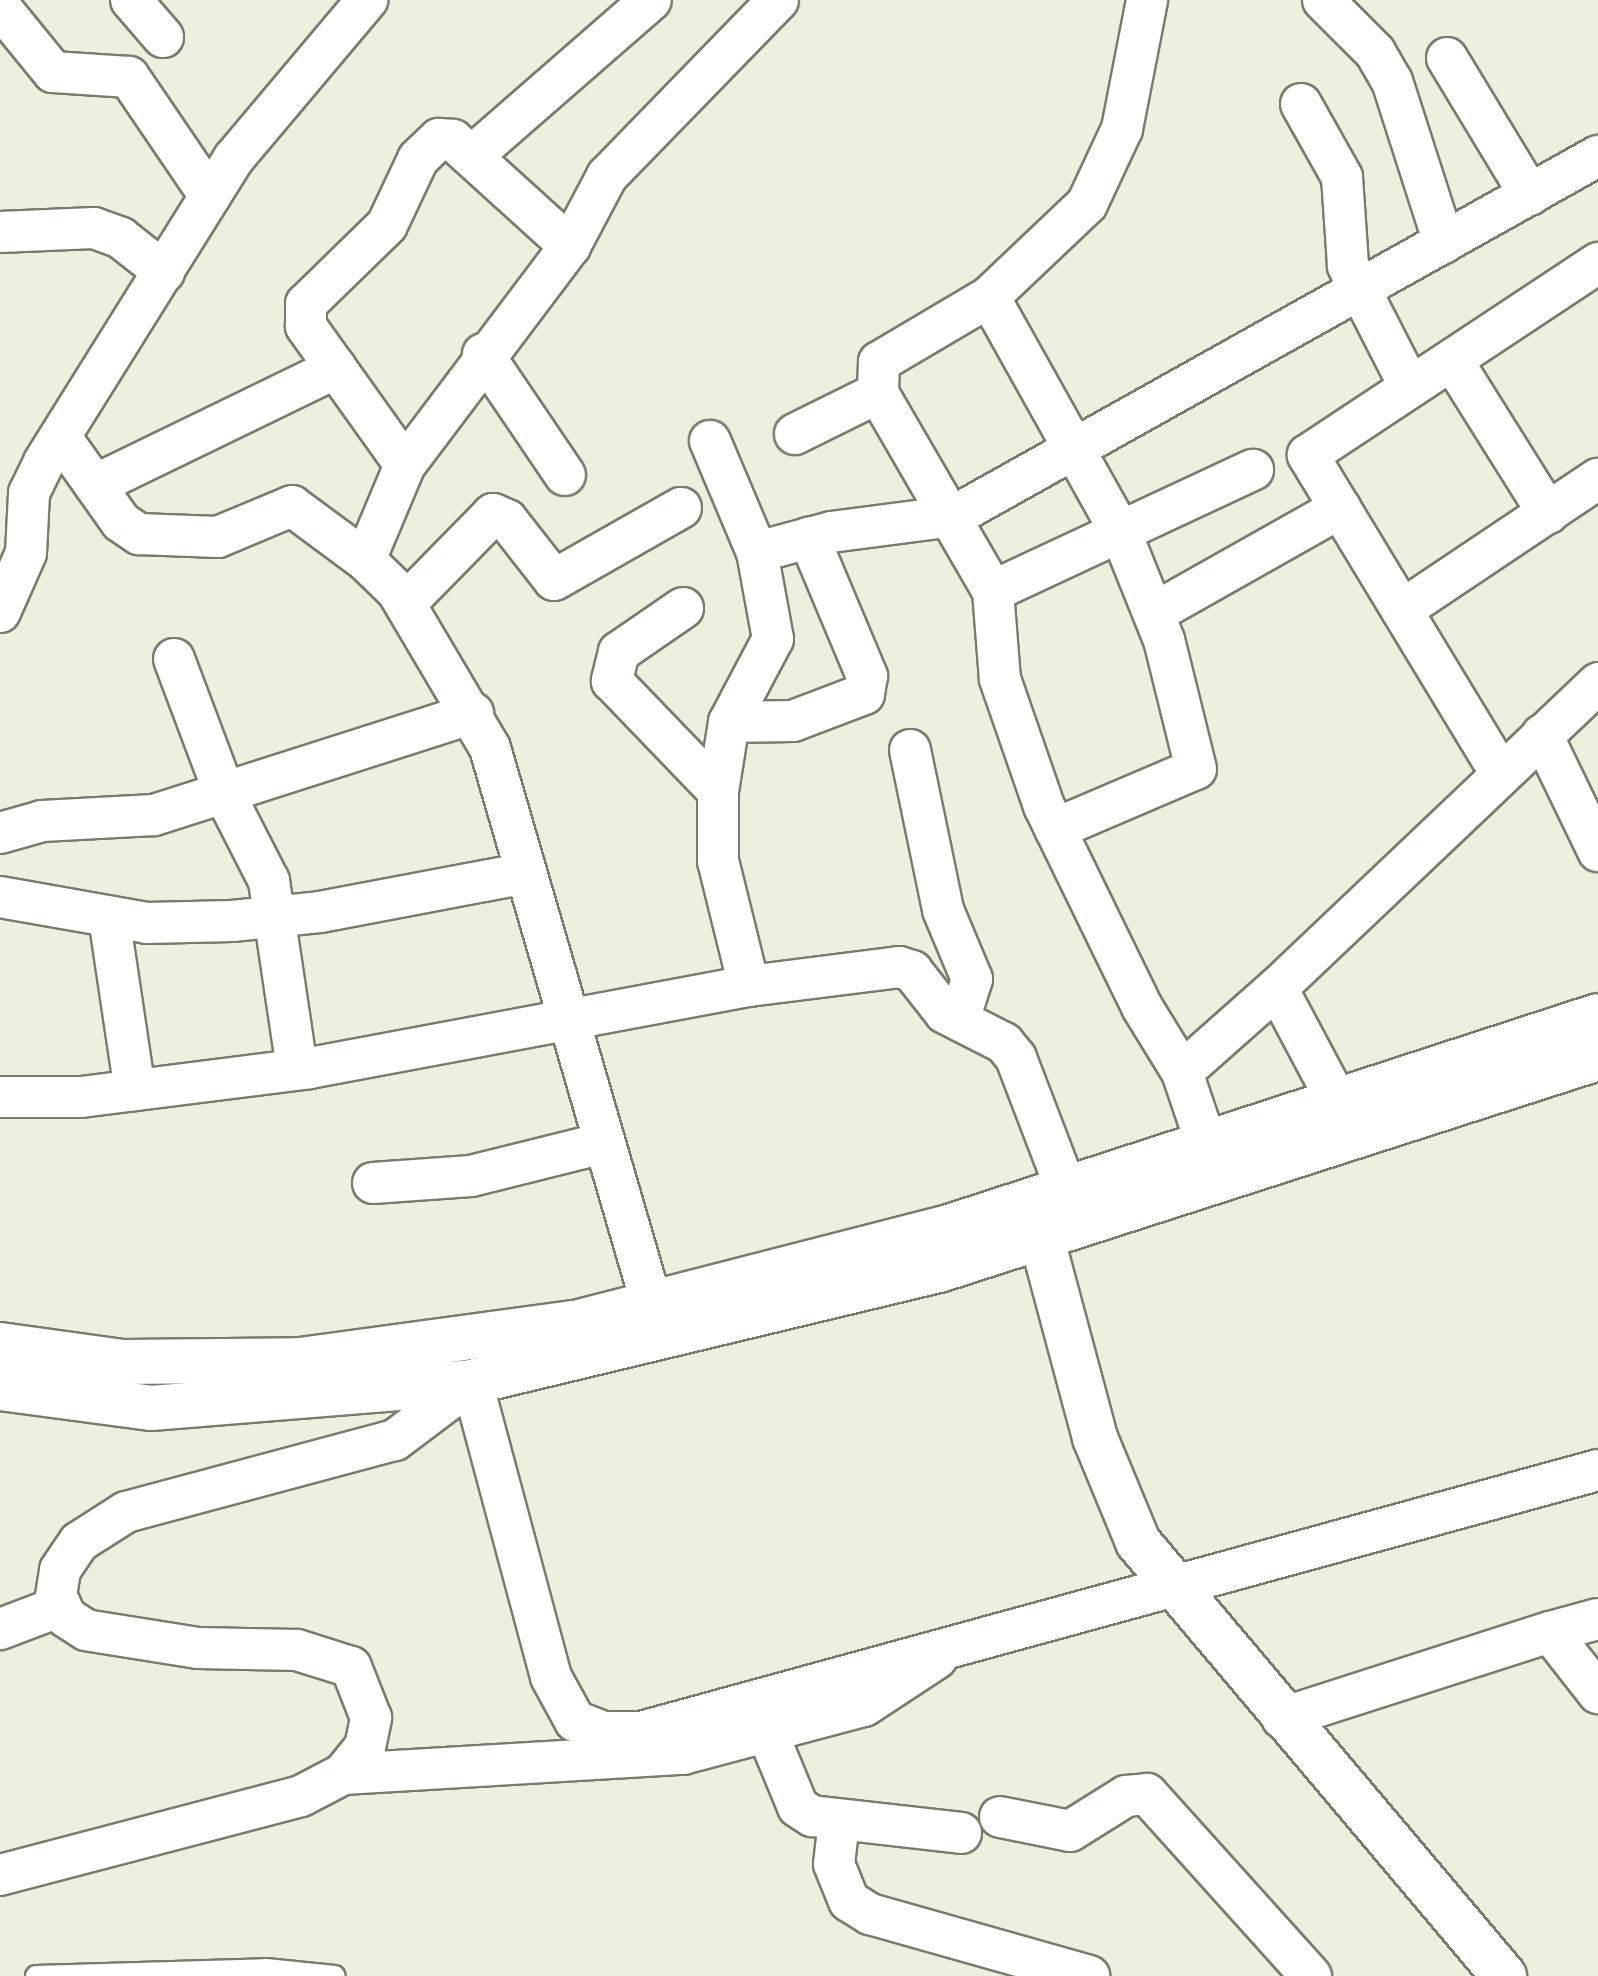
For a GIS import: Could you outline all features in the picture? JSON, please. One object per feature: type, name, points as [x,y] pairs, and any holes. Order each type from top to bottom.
[{"type":"main road","points":[[0,1345],[123,1362],[300,1360],[652,1305],[1066,1189],[1598,1016]]},
{"type":"main road","points":[[0,1388],[151,1408],[472,1382],[924,1274],[1598,1058]]},
{"type":"main road","points":[[1041,1236],[1115,1494],[1171,1588],[1504,1976]]},
{"type":"street","points":[[131,0],[163,37]]},
{"type":"street","points":[[0,612],[26,553],[15,488],[62,439],[210,196],[310,60],[367,0]]},
{"type":"street","points":[[472,156],[651,0]]},
{"type":"street","points":[[365,560],[405,465],[483,354],[570,246],[607,176],[778,0]]},
{"type":"street","points":[[1147,0],[1122,129],[1087,204],[989,297],[879,362],[878,393],[954,516],[993,591],[1000,679],[1055,829],[1142,1007],[1182,1072],[1206,1143]]},
{"type":"street","points":[[1323,0],[1375,52],[1392,81],[1444,243]]},
{"type":"street","points":[[8,33],[53,72],[129,77],[210,196]]},
{"type":"street","points":[[1447,58],[1530,195]]},
{"type":"street","points":[[1301,104],[1342,177],[1344,250],[1410,387]]},
{"type":"street","points":[[405,465],[306,326],[306,304],[387,225],[429,143],[453,140],[570,246]]},
{"type":"street","points":[[757,552],[809,538],[954,516],[1598,156]]},
{"type":"street","points":[[0,232],[94,228],[121,238],[164,272]]},
{"type":"street","points":[[1501,774],[1308,455],[1598,263]]},
{"type":"street","points":[[989,297],[1121,533],[1154,613],[1196,769],[1055,829]]},
{"type":"street","points":[[483,354],[565,475]]},
{"type":"street","points":[[1452,360],[1548,513]]},
{"type":"street","points":[[95,485],[336,368]]},
{"type":"street","points":[[795,434],[878,393]]},
{"type":"street","points":[[62,439],[95,485],[139,534],[218,537],[292,506],[365,560],[405,604],[473,713],[526,873],[652,1305]]},
{"type":"street","points":[[710,441],[757,552],[773,639],[729,722],[718,791],[718,861],[749,986]]},
{"type":"street","points":[[993,591],[1253,470]]},
{"type":"street","points":[[1402,610],[1598,479]]},
{"type":"street","points":[[405,604],[493,514],[507,520],[554,580],[681,508]]},
{"type":"street","points":[[1154,613],[1340,508]]},
{"type":"street","points":[[729,722],[793,721],[864,694],[867,676],[809,538]]},
{"type":"street","points":[[683,608],[619,652],[612,681],[718,791]]},
{"type":"street","points":[[174,659],[225,795],[256,849],[276,917],[297,1069]]},
{"type":"street","points":[[1182,1072],[1277,988],[1598,683]]},
{"type":"street","points":[[0,833],[42,821],[154,815],[225,795],[473,713]]},
{"type":"street","points":[[1542,735],[1598,851]]},
{"type":"street","points":[[910,750],[943,910],[972,979],[959,1020]]},
{"type":"street","points":[[0,897],[147,923],[276,917],[526,873]]},
{"type":"street","points":[[109,917],[135,1090]]},
{"type":"street","points":[[0,1097],[135,1090],[297,1069],[749,986],[899,967],[912,971],[959,1020],[1004,1043],[1016,1058],[1066,1189]]},
{"type":"street","points":[[1277,988],[1337,1101]]},
{"type":"street","points":[[373,1183],[471,1176],[603,1143]]},
{"type":"street","points":[[2,1867],[301,1796],[343,1774],[365,1747],[371,1718],[351,1667],[297,1650],[198,1648],[86,1630],[61,1606],[60,1570],[104,1522],[395,1440],[472,1382],[551,1677],[575,1721],[593,1731],[641,1732],[1598,1470]]},
{"type":"street","points":[[0,1629],[61,1606]]},
{"type":"street","points":[[1282,1718],[1598,1619]]},
{"type":"street","points":[[1550,1632],[1598,1693]]},
{"type":"street","points":[[343,1774],[631,1761],[767,1732],[891,1694],[946,1649]]},
{"type":"street","points":[[767,1732],[798,1807],[839,1821],[961,1833]]},
{"type":"street","points":[[1000,1817],[1070,1831],[1126,1796],[1147,1794],[1311,1976]]},
{"type":"street","points":[[839,1821],[834,1864],[849,1901],[870,1914],[1089,1976]]},
{"type":"lane","points":[[36,1976],[266,1969],[335,1976]]}]
